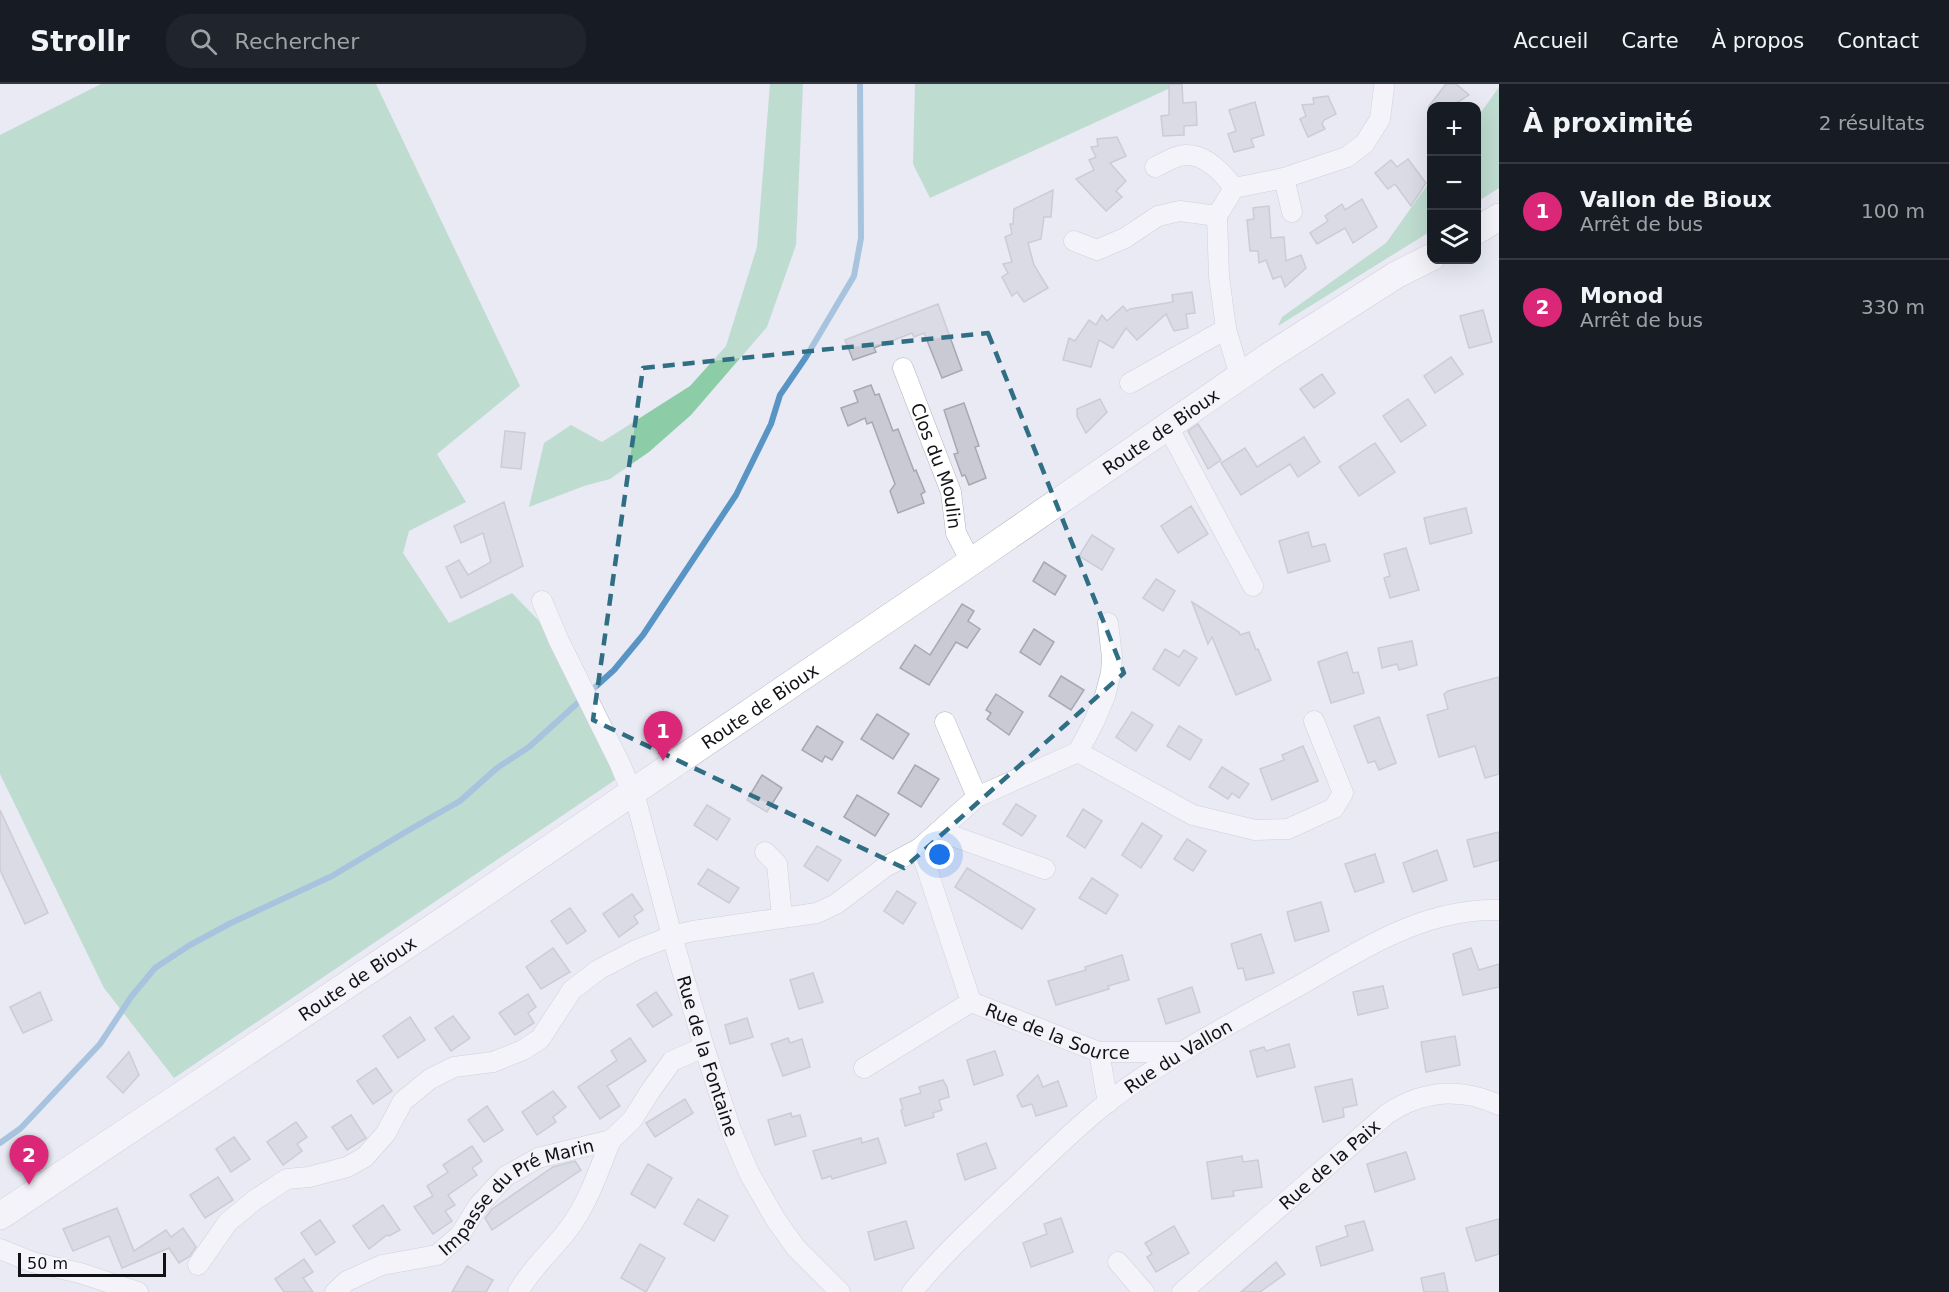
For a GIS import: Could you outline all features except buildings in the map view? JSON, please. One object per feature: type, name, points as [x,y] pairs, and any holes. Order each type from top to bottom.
[{"type":"main road","points":[[1481,228],[1499,218]]},
{"type":"main road","points":[[1481,237],[1499,232]]},
{"type":"main road","name":"Route de Bioux","points":[[1,1212],[455,913],[1240,376],[1396,275],[1427,259]]},
{"type":"street","points":[[1240,376],[1226,329],[1219,276],[1217,216],[1234,188],[1284,178],[1347,157],[1365,143],[1380,119],[1384,87]]},
{"type":"street","points":[[1155,167],[1186,154],[1207,161],[1222,173],[1234,188]]},
{"type":"street","points":[[1284,178],[1292,212]]},
{"type":"street","points":[[1074,241],[1097,250],[1125,238],[1158,216],[1179,212],[1217,216]]},
{"type":"street","points":[[1130,383],[1226,329]]},
{"type":"street","name":"Clos du Moulin","points":[[903,368],[951,492],[956,533],[971,562]]},
{"type":"street","points":[[1167,425],[1253,586]]},
{"type":"street","name":"Rue de la Fontaine","points":[[542,601],[559,641],[633,792],[704,1047],[732,1133],[749,1173],[776,1220],[796,1248],[840,1292]]},
{"type":"street","points":[[198,1264],[228,1222],[256,1199],[287,1179],[309,1177],[347,1167],[365,1157],[386,1132],[403,1101],[430,1079],[454,1067],[493,1062],[523,1050],[540,1039],[572,990],[607,965],[636,950],[672,936],[818,913],[836,904],[885,867],[920,848],[976,797],[1077,752],[1098,713],[1111,673],[1112,657],[1108,623]]},
{"type":"street","points":[[945,722],[976,797]]},
{"type":"street","points":[[1077,752],[1193,815],[1255,830],[1288,829],[1334,808],[1343,793],[1314,722]]},
{"type":"street","points":[[939,831],[1045,869]]},
{"type":"street","name":"Rue de la Source","points":[[920,848],[971,1002]]},
{"type":"street","points":[[765,852],[777,864],[782,917]]},
{"type":"street","name":"Rue du Vallon","points":[[912,1292],[938,1260],[1036,1166],[1108,1102],[1182,1052],[1366,947],[1407,927],[1439,916],[1479,909],[1499,910]]},
{"type":"street","name":"Rue de la Source","points":[[971,1002],[1099,1052],[1182,1052]]},
{"type":"street","name":"Rue de la Source","points":[[864,1068],[971,1002]]},
{"type":"street","name":"Impasse du Pré Marin","points":[[335,1292],[347,1281],[382,1265],[437,1255],[460,1235],[478,1206],[506,1176],[538,1158],[611,1140],[632,1120],[672,1062],[704,1047]]},
{"type":"street","points":[[1099,1052],[1108,1102]]},
{"type":"street","name":"Rue de la Paix","points":[[1182,1292],[1387,1114],[1404,1103],[1429,1095],[1463,1094],[1485,1098],[1499,1105]]},
{"type":"street","points":[[518,1292],[535,1266],[570,1227],[589,1193],[611,1140]]},
{"type":"street","points":[[0,1248],[32,1262],[80,1273],[138,1292]]},
{"type":"street","points":[[1118,1262],[1144,1292]]},
{"type":"highlighted area","points":[[988,333],[1124,673],[904,868],[593,720],[643,368]]},
{"type":"green space","points":[[101,84],[376,84],[520,386],[437,454],[466,502],[409,531],[403,553],[449,623],[512,593],[539,621],[559,651],[596,729],[615,780],[174,1078],[104,988],[0,774],[0,135]]},
{"type":"green space","points":[[770,84],[803,84],[796,245],[767,327],[691,415],[649,452],[610,479],[584,486],[529,507],[544,443],[571,425],[602,442],[690,386],[726,346],[757,247]]},
{"type":"green space","points":[[915,84],[1179,84],[930,198],[913,164]]},
{"type":"green space","points":[[1499,87],[1499,188],[1481,199],[1481,156],[1481,112]]},
{"type":"green space","points":[[1427,186],[1427,233],[1278,326],[1282,317],[1386,243]]},
{"type":"waterway","points":[[0,1143],[21,1128],[100,1044],[131,997],[155,968],[190,945],[231,923],[332,876],[460,801],[497,768],[529,747],[614,670],[643,635],[736,495],[771,424],[780,395],[806,357],[854,276],[861,238],[860,84]]},
{"type":"place","name":"Vallon de Bioux","points":[[663,761]]},
{"type":"place","name":"Monod","points":[[29,1185]]}]
